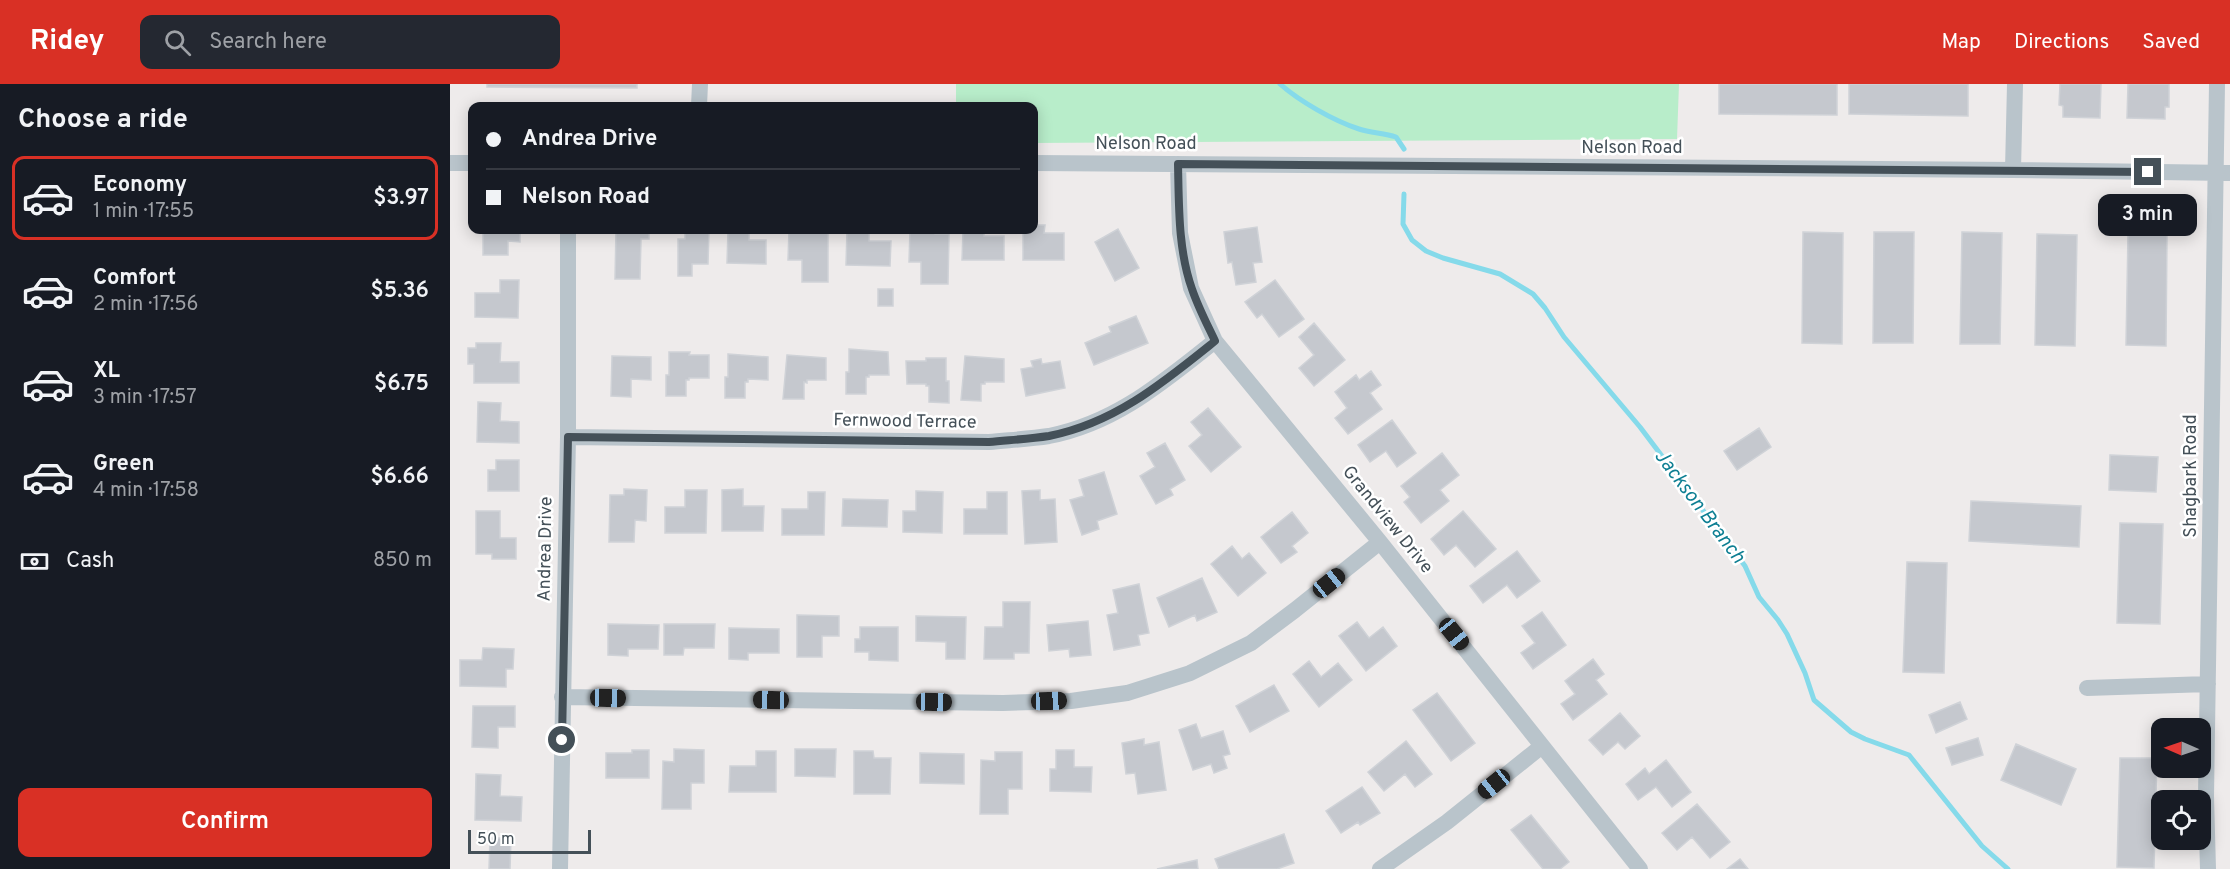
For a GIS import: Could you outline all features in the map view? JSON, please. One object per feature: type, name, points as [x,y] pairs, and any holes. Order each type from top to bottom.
[{"type":"street","points":[[699,102],[700,84]]},
{"type":"street","points":[[2013,170],[2015,84]]},
{"type":"street","name":"Shagbark Road","points":[[2208,869],[2205,796],[2222,174],[2217,84]]},
{"type":"street","points":[[450,163],[468,163]]},
{"type":"street","name":"Nelson Road","points":[[1038,163],[2013,170],[2222,174]]},
{"type":"street","name":"Grandview Drive","points":[[1178,164],[1180,233],[1191,288],[1215,341],[1380,542],[1640,869]]},
{"type":"street","name":"Andrea Drive","points":[[560,869],[568,437],[568,234]]},
{"type":"street","name":"Fernwood Terrace","points":[[568,437],[989,442],[1050,435],[1099,420],[1139,400],[1215,341]]},
{"type":"street","points":[[562,697],[1003,703],[1071,701],[1127,693],[1190,673],[1251,643],[1380,542]]},
{"type":"street","points":[[2087,688],[2208,684]]},
{"type":"street","points":[[1380,869],[1447,822],[1542,746]]},
{"type":"green space","points":[[956,84],[1679,84],[1677,139],[1038,143],[1038,102],[956,102]]},
{"type":"building","points":[[487,84],[637,84],[637,88],[487,87]]},
{"type":"building","points":[[1719,84],[1837,84],[1837,115],[1719,114]]},
{"type":"building","points":[[1849,84],[1968,84],[1968,116],[1849,114]]},
{"type":"building","points":[[2060,84],[2101,84],[2100,118],[2063,117],[2063,106],[2059,105]]},
{"type":"building","points":[[2128,84],[2169,84],[2169,107],[2165,107],[2165,119],[2127,118]]},
{"type":"building","points":[[1038,225],[1045,225],[1044,233],[1064,233],[1064,260],[1023,260],[1023,234],[1038,234]]},
{"type":"building","points":[[1257,227],[1262,262],[1253,263],[1256,282],[1236,285],[1232,262],[1228,263],[1224,232]]},
{"type":"building","points":[[1118,229],[1139,268],[1115,281],[1095,242]]},
{"type":"building","points":[[1803,232],[1843,233],[1842,344],[1802,343]]},
{"type":"building","points":[[1874,232],[1914,232],[1913,343],[1873,343]]},
{"type":"building","points":[[1962,232],[2002,233],[2000,344],[1960,344]]},
{"type":"building","points":[[483,234],[520,234],[520,242],[508,241],[508,255],[483,255]]},
{"type":"building","points":[[616,234],[649,234],[649,239],[641,239],[640,279],[615,279]]},
{"type":"building","points":[[685,234],[709,234],[708,264],[692,264],[692,276],[678,276],[678,239],[685,239]]},
{"type":"building","points":[[728,234],[749,234],[749,240],[766,240],[766,264],[727,263]]},
{"type":"building","points":[[789,234],[828,234],[828,282],[802,282],[802,260],[788,260]]},
{"type":"building","points":[[847,234],[869,234],[869,241],[891,241],[890,266],[846,265]]},
{"type":"building","points":[[910,234],[949,234],[948,284],[921,284],[921,262],[909,262]]},
{"type":"building","points":[[963,234],[1004,236],[1004,260],[962,260]]},
{"type":"building","points":[[2037,234],[2077,235],[2075,346],[2035,345]]},
{"type":"building","points":[[2128,234],[2167,235],[2166,346],[2126,345]]},
{"type":"building","points":[[500,280],[519,280],[518,318],[475,317],[475,293],[500,293]]},
{"type":"building","points":[[1275,280],[1304,319],[1279,337],[1262,314],[1257,318],[1245,302]]},
{"type":"building","points":[[878,289],[893,289],[893,306],[878,306]]},
{"type":"building","points":[[1136,316],[1148,343],[1094,365],[1085,343],[1111,332],[1109,327]]},
{"type":"building","points":[[1314,323],[1345,360],[1314,386],[1299,368],[1314,355],[1299,337]]},
{"type":"building","points":[[476,343],[501,343],[500,362],[519,362],[519,383],[474,383],[474,364],[468,364],[468,348],[476,348]]},
{"type":"building","points":[[849,349],[888,352],[889,375],[866,377],[866,394],[846,394]]},
{"type":"building","points":[[669,352],[709,355],[709,378],[686,380],[686,396],[666,396]]},
{"type":"building","points":[[728,354],[768,357],[768,380],[748,379],[748,382],[745,382],[745,398],[725,398]]},
{"type":"building","points":[[787,355],[826,358],[826,380],[804,382],[804,399],[783,399]]},
{"type":"building","points":[[612,356],[651,357],[651,380],[631,379],[631,397],[611,396]]},
{"type":"building","points":[[965,356],[1004,359],[1004,382],[981,384],[981,401],[961,400]]},
{"type":"building","points":[[926,358],[946,358],[949,403],[929,402],[929,386],[926,384],[907,384],[906,361],[926,361]]},
{"type":"building","points":[[1041,359],[1042,364],[1060,361],[1065,388],[1026,396],[1021,369],[1033,367],[1031,361]]},
{"type":"building","points":[[1371,371],[1381,385],[1370,393],[1382,409],[1348,434],[1335,418],[1347,408],[1335,392],[1356,375],[1359,380]]},
{"type":"building","points":[[478,402],[501,403],[500,421],[519,422],[519,443],[477,442]]},
{"type":"building","points":[[1208,408],[1241,447],[1211,472],[1189,446],[1202,435],[1191,422]]},
{"type":"building","points":[[1392,420],[1416,453],[1397,467],[1386,451],[1370,462],[1358,445]]},
{"type":"building","points":[[1759,428],[1771,447],[1737,470],[1724,451]]},
{"type":"building","points":[[1165,443],[1185,480],[1170,489],[1173,495],[1156,504],[1140,476],[1155,467],[1147,453]]},
{"type":"building","points":[[1442,453],[1459,475],[1440,490],[1449,501],[1421,523],[1404,502],[1410,497],[1401,486]]},
{"type":"building","points":[[2110,455],[2158,457],[2156,492],[2109,490]]},
{"type":"building","points":[[496,460],[519,460],[519,491],[488,491],[488,470],[496,470]]},
{"type":"building","points":[[1104,472],[1117,514],[1097,521],[1099,529],[1082,535],[1070,500],[1084,496],[1079,480]]},
{"type":"building","points":[[624,489],[647,490],[646,521],[635,520],[634,542],[609,542],[610,495],[624,495]]},
{"type":"building","points":[[743,489],[743,506],[764,506],[763,531],[722,531],[722,490]]},
{"type":"building","points":[[685,490],[707,490],[706,533],[665,533],[665,507],[685,507]]},
{"type":"building","points":[[1040,490],[1040,500],[1055,499],[1057,542],[1025,544],[1022,491]]},
{"type":"building","points":[[916,491],[943,492],[942,533],[903,532],[903,511],[916,511]]},
{"type":"building","points":[[808,492],[825,492],[824,535],[782,535],[782,509],[808,509]]},
{"type":"building","points":[[987,492],[1007,492],[1007,534],[964,534],[964,509],[987,509]]},
{"type":"building","points":[[843,499],[888,500],[887,527],[842,526]]},
{"type":"building","points":[[1971,501],[2081,506],[2079,547],[1969,541]]},
{"type":"building","points":[[476,511],[500,511],[500,538],[516,538],[516,559],[492,559],[492,554],[476,554]]},
{"type":"building","points":[[1463,511],[1496,549],[1475,567],[1456,545],[1444,555],[1431,539]]},
{"type":"building","points":[[1292,512],[1308,533],[1292,546],[1297,552],[1281,563],[1261,537]]},
{"type":"building","points":[[2120,523],[2163,524],[2160,624],[2117,623]]},
{"type":"building","points":[[1232,546],[1242,559],[1249,553],[1266,573],[1238,596],[1211,564]]},
{"type":"building","points":[[1517,551],[1540,581],[1517,598],[1507,585],[1483,603],[1470,586]]},
{"type":"building","points":[[1907,562],[1947,563],[1944,673],[1903,672]]},
{"type":"building","points":[[1202,578],[1217,612],[1197,621],[1195,615],[1169,627],[1157,598]]},
{"type":"building","points":[[1139,584],[1149,633],[1138,635],[1140,645],[1114,650],[1107,615],[1118,613],[1113,590]]},
{"type":"building","points":[[1003,602],[1030,602],[1029,653],[1014,653],[1014,659],[984,659],[985,627],[1003,627]]},
{"type":"building","points":[[1542,612],[1566,645],[1533,669],[1521,653],[1535,643],[1522,626]]},
{"type":"building","points":[[797,615],[839,616],[839,636],[822,636],[822,657],[797,657]]},
{"type":"building","points":[[916,616],[966,617],[965,659],[946,659],[946,642],[916,641]]},
{"type":"building","points":[[1088,621],[1091,655],[1070,657],[1069,649],[1049,651],[1047,625]]},
{"type":"building","points":[[1357,622],[1369,638],[1383,627],[1397,646],[1366,671],[1339,636]]},
{"type":"building","points":[[608,624],[659,625],[658,649],[628,649],[628,656],[608,655]]},
{"type":"building","points":[[664,624],[715,624],[714,648],[684,648],[683,655],[664,655]]},
{"type":"building","points":[[860,627],[898,627],[898,661],[869,660],[869,652],[855,652],[855,639],[860,639]]},
{"type":"building","points":[[729,628],[779,629],[779,653],[748,653],[748,660],[729,659]]},
{"type":"building","points":[[483,648],[514,649],[513,669],[506,669],[506,687],[460,686],[460,660],[482,660]]},
{"type":"building","points":[[1593,659],[1604,674],[1596,680],[1607,694],[1573,720],[1561,704],[1575,694],[1565,681]]},
{"type":"building","points":[[1309,661],[1321,677],[1338,663],[1352,680],[1319,707],[1293,674]]},
{"type":"building","points":[[1274,685],[1289,711],[1250,732],[1236,706]]},
{"type":"building","points":[[1437,693],[1475,743],[1451,761],[1413,710]]},
{"type":"building","points":[[1960,702],[1967,719],[1936,733],[1929,715]]},
{"type":"building","points":[[473,706],[515,706],[515,727],[498,727],[498,748],[472,747]]},
{"type":"building","points":[[1620,713],[1640,736],[1625,749],[1618,742],[1603,755],[1589,740]]},
{"type":"building","points":[[1196,724],[1201,738],[1223,731],[1230,754],[1223,756],[1227,768],[1214,773],[1211,764],[1193,770],[1179,730]]},
{"type":"building","points":[[1978,738],[1983,755],[1952,765],[1946,748]]},
{"type":"building","points":[[1144,739],[1144,745],[1159,742],[1166,790],[1138,794],[1135,773],[1126,774],[1122,743]]},
{"type":"building","points":[[1406,741],[1432,774],[1415,787],[1405,774],[1384,791],[1368,772]]},
{"type":"building","points":[[2016,744],[2076,769],[2061,805],[2001,780]]},
{"type":"building","points":[[674,749],[704,750],[704,783],[691,783],[691,809],[662,809],[663,761],[674,762]]},
{"type":"building","points":[[795,749],[836,749],[835,777],[795,776]]},
{"type":"building","points":[[632,750],[649,750],[649,778],[606,778],[606,753],[632,753]]},
{"type":"building","points":[[1056,750],[1074,750],[1074,767],[1092,767],[1091,792],[1050,791],[1050,769],[1056,769]]},
{"type":"building","points":[[756,751],[776,751],[776,792],[729,792],[730,766],[756,766]]},
{"type":"building","points":[[854,751],[873,751],[874,758],[891,758],[890,794],[854,794]]},
{"type":"building","points":[[995,752],[1022,752],[1022,789],[1008,789],[1008,814],[980,814],[981,760],[995,761]]},
{"type":"building","points":[[920,753],[964,754],[964,784],[920,783]]},
{"type":"building","points":[[2120,758],[2151,758],[2151,778],[2156,778],[2156,790],[2151,790],[2151,850],[2154,850],[2154,868],[2117,867]]},
{"type":"building","points":[[1666,760],[1691,792],[1672,807],[1656,787],[1638,800],[1626,784],[1645,768],[1649,774]]},
{"type":"building","points":[[476,774],[501,775],[500,796],[522,797],[521,821],[475,820]]},
{"type":"building","points":[[1362,787],[1380,813],[1360,825],[1358,822],[1341,833],[1326,811]]},
{"type":"building","points":[[1697,804],[1730,842],[1710,858],[1692,837],[1677,850],[1662,833]]},
{"type":"building","points":[[1531,815],[1569,862],[1560,869],[1543,869],[1511,830]]},
{"type":"building","points":[[1284,834],[1294,863],[1277,869],[1219,869],[1215,859]]},
{"type":"building","points":[[490,838],[511,838],[510,869],[489,869]]},
{"type":"building","points":[[1740,859],[1748,869],[1727,869]]},
{"type":"building","points":[[1197,860],[1198,869],[1157,869]]},
{"type":"waterway","name":"Jackson Branch","points":[[1280,84],[1328,116],[1364,130],[1396,137],[1404,149]]},
{"type":"waterway","name":"Jackson Branch","points":[[1404,194],[1403,224],[1412,240],[1426,251],[1443,258],[1500,274],[1533,294],[1545,308],[1564,337],[1640,427],[1745,566],[1759,597],[1787,634],[1805,673],[1814,700],[1851,732],[1909,755],[1982,846],[2008,869]]},
{"type":"route","points":[[562,740],[568,437],[989,442],[1050,435],[1099,420],[1139,400],[1215,341],[1191,288],[1187,270],[1180,233],[1178,164],[2148,172]]}]
